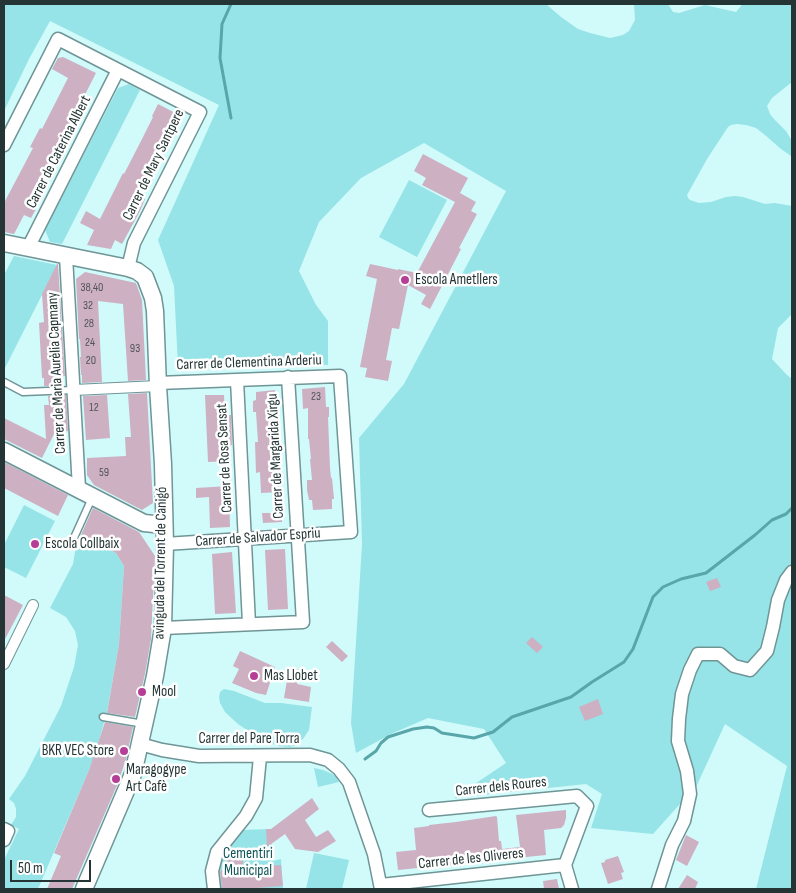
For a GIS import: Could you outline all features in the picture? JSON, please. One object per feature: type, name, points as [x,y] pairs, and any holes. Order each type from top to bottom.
[{"type":"street","name":"Carrer de Mary Santpere","points":[[4,145],[58,39],[200,112],[134,243],[128,268]]},
{"type":"street","name":"Carrer de Caterina Albert","points":[[28,248],[118,70]]},
{"type":"street","points":[[4,243],[128,268]]},
{"type":"street","name":"Carrer de Maria Aurèlia Capmany","points":[[66,256],[74,390],[86,493]]},
{"type":"street","name":"avinguda del Torrent de Canigó","points":[[84,889],[133,774],[155,676],[163,628],[165,544],[163,464],[154,298],[145,277],[138,271],[128,268]]},
{"type":"street","name":"Carrer de Clementina Arderiu","points":[[158,384],[340,376],[351,532]]},
{"type":"street","name":"Carrer de Margarida Xirgu","points":[[249,624],[303,622],[288,377]]},
{"type":"street","name":"Carrer de Rosa Sensat","points":[[237,380],[249,624]]},
{"type":"street","points":[[74,390],[158,384]]},
{"type":"street","points":[[4,451],[144,523],[164,525]]},
{"type":"street","name":"Carrer de Salvador Espriu","points":[[165,544],[351,532]]},
{"type":"street","points":[[658,889],[672,845],[684,820],[690,794],[687,771],[678,740],[678,726],[682,694],[690,670],[698,654],[720,654],[734,666],[750,670],[767,651],[778,600],[786,580],[792,572]]},
{"type":"street","points":[[4,664],[33,605]]},
{"type":"street","points":[[163,628],[249,624]]},
{"type":"street","name":"Carrer del Pare Torra","points":[[140,744],[199,756],[260,757],[310,755],[328,760],[339,769],[349,782],[374,854],[381,887]]},
{"type":"street","points":[[214,889],[212,871],[217,852],[246,816],[256,798],[260,757]]},
{"type":"street","name":"Carrer dels Roures","points":[[429,810],[577,796],[587,806],[565,865]]},
{"type":"street","points":[[565,865],[572,889]]},
{"type":"street","name":"Carrer de les Oliveres","points":[[381,887],[565,865]]},
{"type":"lane","points":[[4,382],[23,392],[74,390]]},
{"type":"lane","points":[[73,540],[86,493]]},
{"type":"lane","points":[[103,717],[145,724]]},
{"type":"green space","points":[[4,4],[546,4],[578,29],[610,38],[623,35],[629,31],[635,20],[634,4],[668,4],[673,12],[679,13],[705,5],[736,12],[742,4],[792,4],[792,82],[772,98],[767,106],[770,114],[786,131],[792,141],[792,156],[756,128],[746,125],[731,125],[707,159],[687,195],[690,200],[699,203],[735,196],[765,204],[775,203],[792,206],[792,314],[778,328],[772,359],[792,379],[792,889],[756,889],[787,766],[725,724],[697,785],[653,834],[591,828],[602,794],[586,784],[454,798],[506,763],[484,729],[428,718],[391,734],[356,753],[351,723],[362,544],[359,438],[404,384],[506,191],[424,143],[361,178],[319,222],[299,271],[316,305],[328,321],[328,365],[303,363],[178,366],[174,286],[158,240],[219,105],[50,21],[4,111]]},
{"type":"green space","points":[[129,84],[140,90],[62,244],[50,242],[45,230],[118,88]]},
{"type":"green space","points":[[409,180],[447,200],[417,257],[379,237]]},
{"type":"green space","points":[[14,256],[57,265],[4,370],[4,275]]},
{"type":"green space","points":[[24,505],[55,521],[26,578],[4,567],[4,545]]},
{"type":"green space","points":[[78,534],[116,553],[124,566],[119,644],[107,712],[89,770],[38,889],[4,889],[4,860],[19,829],[11,825],[16,817],[16,809],[14,803],[9,799],[25,776],[61,706],[74,667],[78,645],[75,631],[66,617],[50,608],[73,564]]},
{"type":"green space","points":[[224,689],[265,703],[312,707],[309,730],[303,739],[294,746],[278,746],[262,740],[238,724],[225,712],[219,697],[220,692]]},
{"type":"green space","points":[[314,768],[336,776],[339,782],[318,787]]},
{"type":"green space","name":"Cementiri Municipal","points":[[271,829],[273,861],[281,859],[283,889],[219,889],[217,865],[222,853],[240,830]]},
{"type":"green space","points":[[314,853],[349,860],[342,889],[306,889]]},
{"type":"building","points":[[63,57],[96,73],[29,205],[36,209],[31,218],[24,215],[14,234],[4,232],[4,203],[33,148],[30,147],[40,128],[42,129],[68,78],[52,69],[58,58]]},
{"type":"building","points":[[158,104],[179,115],[138,196],[145,199],[140,211],[122,244],[115,240],[111,249],[87,245],[94,230],[80,223],[86,211],[100,219]]},
{"type":"building","points":[[423,154],[468,178],[460,193],[476,202],[471,211],[477,214],[430,309],[421,304],[426,295],[408,285],[399,329],[392,328],[386,360],[392,361],[388,381],[365,377],[367,368],[360,367],[377,279],[366,276],[370,264],[417,273],[455,202],[422,185],[426,178],[414,171]]},
{"type":"building","points":[[57,264],[65,376],[55,377],[55,386],[44,386],[39,323],[44,322],[42,294]]},
{"type":"building","points":[[85,272],[136,283],[142,300],[146,380],[128,381],[123,304],[98,301],[102,382],[82,383],[76,279]]},
{"type":"building","points":[[325,387],[326,407],[329,407],[330,468],[334,499],[332,499],[332,509],[313,510],[312,500],[309,500],[307,490],[307,480],[312,480],[308,439],[308,408],[303,409],[302,389]]},
{"type":"building","points":[[275,390],[280,492],[261,493],[260,472],[256,473],[255,442],[258,442],[256,412],[253,412],[253,401],[256,400],[256,392]]},
{"type":"building","points":[[147,393],[153,503],[142,510],[94,485],[87,475],[87,458],[126,456],[125,437],[131,437],[128,394]]},
{"type":"building","points":[[66,395],[68,431],[55,432],[42,458],[4,439],[4,418],[46,439],[44,405],[49,405],[48,396]]},
{"type":"building","points":[[107,395],[110,438],[86,440],[83,396]]},
{"type":"building","points":[[205,395],[224,395],[225,415],[231,415],[232,445],[227,446],[228,461],[208,462]]},
{"type":"building","points":[[4,462],[68,495],[58,516],[4,488]]},
{"type":"building","points":[[229,486],[230,527],[210,528],[209,497],[196,498],[196,488]]},
{"type":"building","points":[[93,508],[139,532],[155,556],[151,639],[135,717],[107,713],[119,644],[124,566],[116,553],[81,535]]},
{"type":"building","points":[[262,513],[282,513],[282,522],[263,523]]},
{"type":"building","points":[[285,549],[288,609],[268,610],[265,550]]},
{"type":"building","points":[[232,552],[236,613],[215,614],[212,554]]},
{"type":"building","points":[[717,578],[721,587],[710,591],[706,582]]},
{"type":"building","points":[[4,595],[23,605],[4,641]]},
{"type":"building","points":[[532,637],[543,647],[537,653],[526,643]]},
{"type":"building","points":[[332,641],[348,656],[342,662],[326,647]]},
{"type":"building","name":"Mas Llobet","points":[[240,651],[275,667],[266,695],[232,683],[239,669],[233,666]]},
{"type":"building","points":[[289,668],[301,670],[297,684],[311,687],[309,702],[284,698]]},
{"type":"building","points":[[598,699],[603,714],[585,721],[579,707]]},
{"type":"building","points":[[105,722],[133,727],[126,759],[118,783],[72,889],[47,889],[61,856],[54,853],[89,770]]},
{"type":"building","points":[[312,798],[319,809],[305,820],[316,837],[328,830],[336,841],[318,852],[295,849],[285,834],[267,847],[266,829],[271,829]]},
{"type":"building","points":[[566,810],[566,818],[561,828],[544,830],[546,855],[398,870],[396,852],[416,850],[414,828],[496,816],[499,841],[501,841],[502,849],[520,847],[516,815]]},
{"type":"building","points":[[686,835],[699,842],[687,866],[676,860]]},
{"type":"building","points":[[227,856],[243,856],[243,868],[281,865],[283,886],[257,889],[222,889],[220,872],[221,870],[227,870]]},
{"type":"building","points":[[618,856],[624,872],[621,873],[623,879],[608,884],[601,863]]},
{"type":"building","points":[[687,875],[698,882],[695,889],[678,889]]},
{"type":"building","points":[[557,879],[559,889],[544,889],[543,881]]},
{"type":"waterway","points":[[231,4],[222,24],[220,58],[231,118]]},
{"type":"waterway","points":[[365,759],[376,751],[388,737],[413,729],[434,728],[442,733],[474,738],[493,732],[512,717],[571,697],[624,662],[633,649],[653,597],[663,587],[681,579],[706,573],[772,520],[786,514],[792,508]]},
{"type":"place","name":"Escola Ametllers","points":[[405,280]]},
{"type":"place","name":"Escola Collbaix","points":[[35,544]]},
{"type":"place","name":"Mas Llobet","points":[[254,676]]},
{"type":"place","name":"Mool","points":[[142,692]]},
{"type":"place","name":"BKR VEC Store","points":[[124,751]]},
{"type":"place","name":"Maragogype Art Cafè","points":[[116,779]]}]
